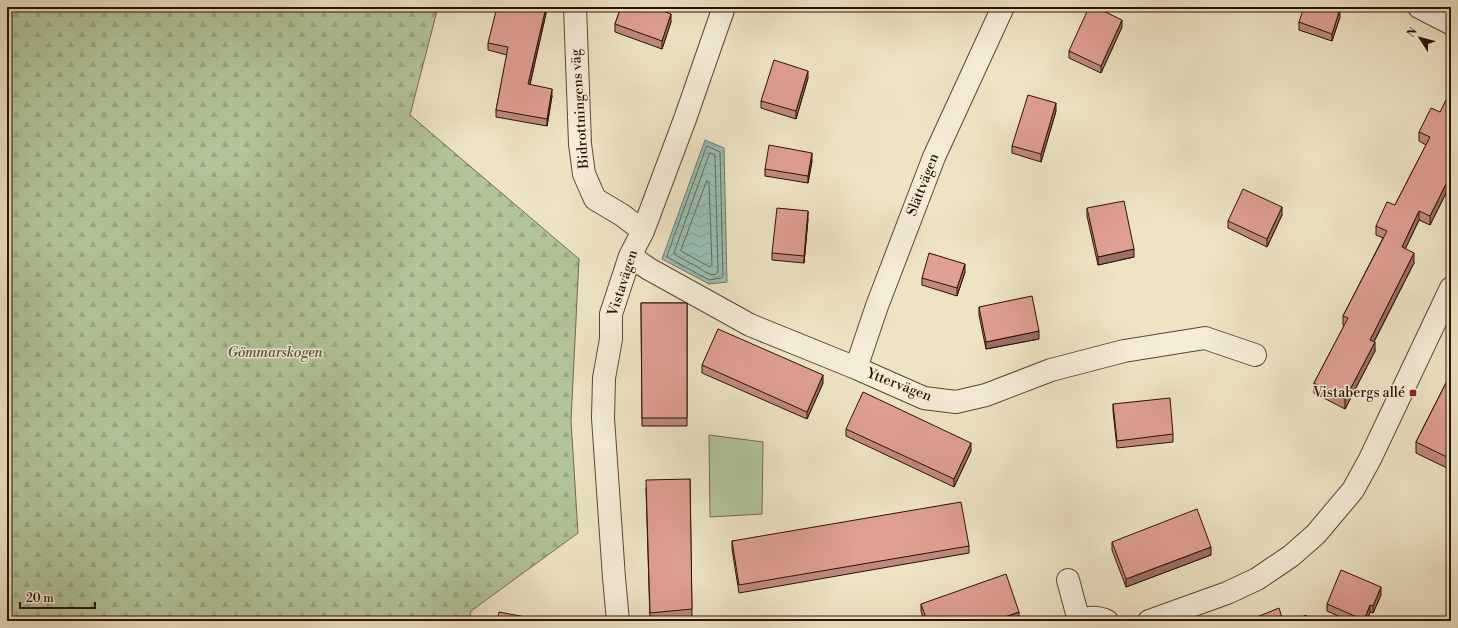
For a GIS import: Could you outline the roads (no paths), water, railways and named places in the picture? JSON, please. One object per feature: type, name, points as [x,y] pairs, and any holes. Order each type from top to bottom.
[{"type":"street","name":"Bidrottningens väg","points":[[575,7],[580,144],[584,174],[595,200],[622,216],[643,231]]},
{"type":"street","name":"Vistavägen","points":[[618,621],[603,418],[604,378],[611,339],[611,314],[630,256],[643,231],[685,119],[724,7]]},
{"type":"street","name":"Slättvägen","points":[[856,368],[877,306],[934,157],[1003,7]]},
{"type":"street","points":[[1419,7],[1450,22]]},
{"type":"street","name":"Yttervägen","points":[[630,256],[648,269],[750,325],[856,368],[924,398],[956,402],[986,395],[1051,370],[1124,351],[1205,338],[1255,355]]},
{"type":"street","points":[[1149,621],[1227,593],[1257,579],[1291,556],[1316,534],[1353,490],[1370,459],[1451,288]]},
{"type":"street","points":[[1068,580],[1079,621],[1088,617],[1100,618],[1107,621]]},
{"type":"water","points":[[705,140],[724,148],[727,282],[709,284],[662,259]]},
{"type":"place","name":"Vistabergs allé","points":[[1413,393]]},
{"type":"park label","name":"Gömmarskogen","points":[[275,353]]}]
